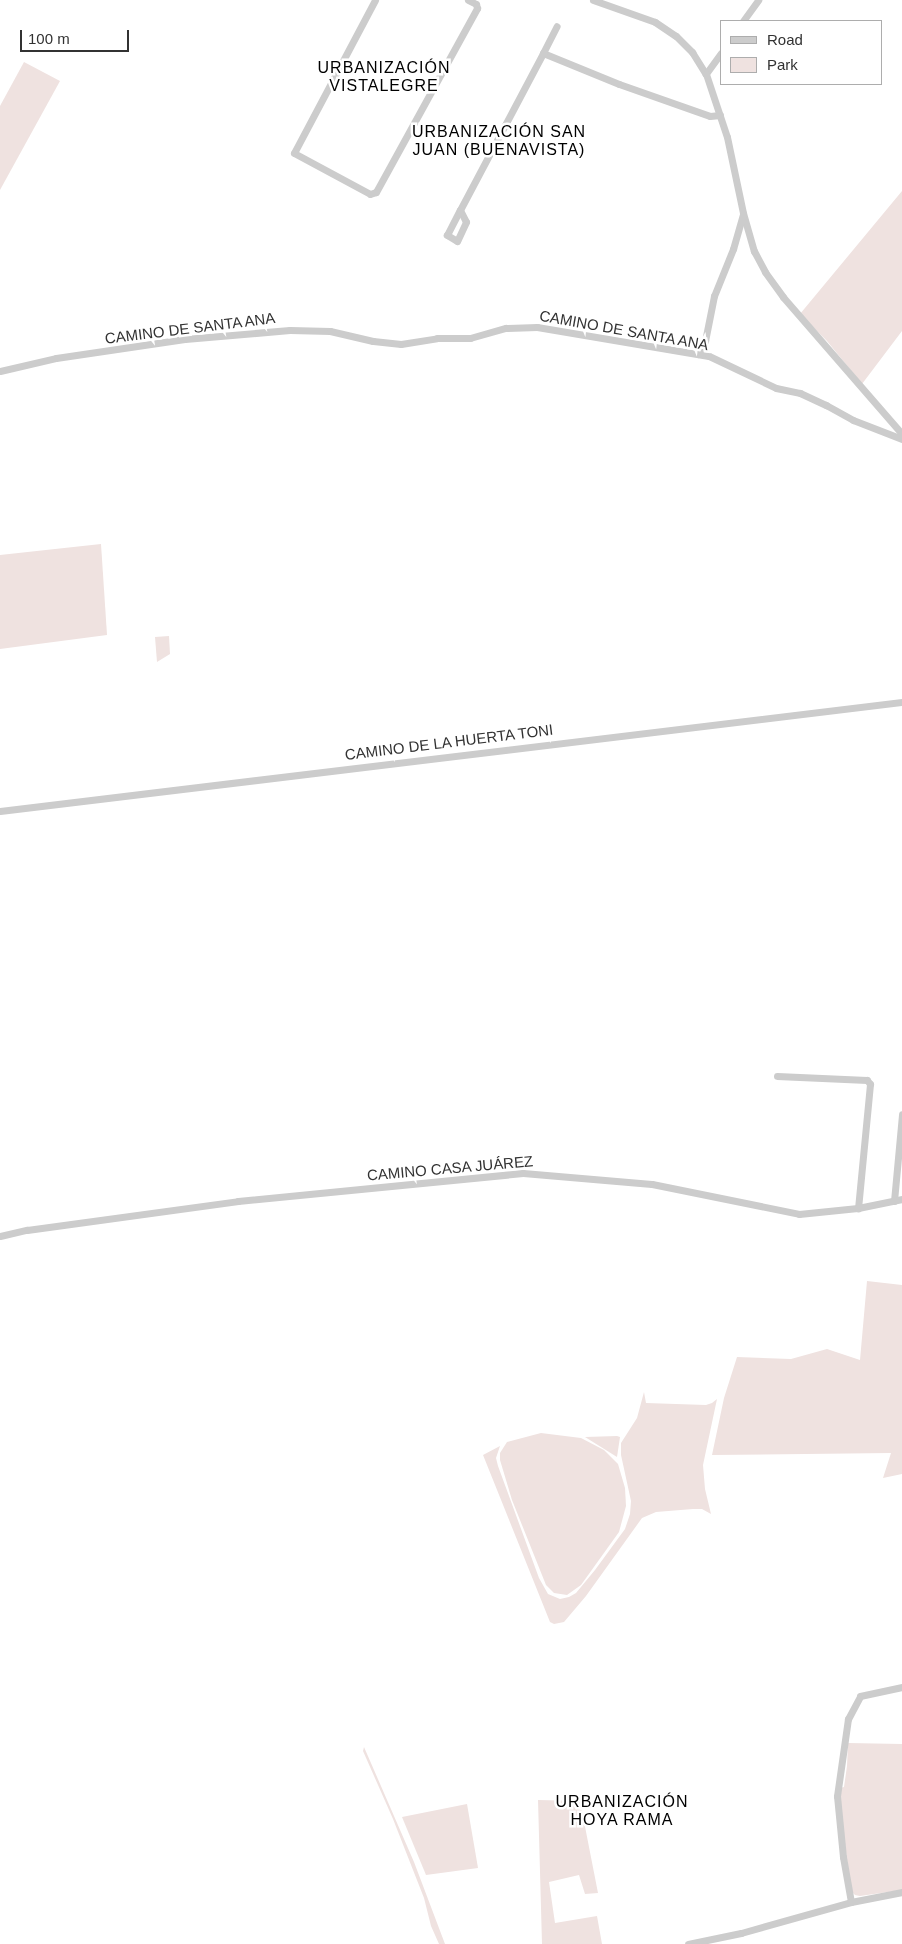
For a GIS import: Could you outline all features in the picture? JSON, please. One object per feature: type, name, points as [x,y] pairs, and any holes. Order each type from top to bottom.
[{"type":"street","points":[[375,0],[294,153],[370,194],[376,192],[477,8],[476,4],[468,0]]},
{"type":"street","points":[[593,0],[662,27],[676,36],[692,52],[706,74],[727,137],[743,213],[754,251],[769,278],[805,323],[902,434]]},
{"type":"street","points":[[744,20],[758,0]]},
{"type":"street","points":[[460,210],[558,26]]},
{"type":"street","points":[[543,53],[619,84],[710,116],[720,115]]},
{"type":"street","points":[[706,74],[720,54]]},
{"type":"street","points":[[698,354],[705,341],[714,296],[733,249],[743,213]]},
{"type":"street","name":"CAMINO DE SANTA ANA","points":[[0,371],[56,358],[184,339],[290,330],[330,331],[373,341],[401,344],[437,338],[470,338],[506,328],[536,328],[709,356],[776,388],[800,393],[853,420],[902,438]]},
{"type":"street","name":"CAMINO DE LA HUERTA TONI","points":[[0,810],[902,702]]},
{"type":"street","points":[[777,1076],[867,1080],[870,1084],[858,1208]]},
{"type":"street","points":[[894,1201],[902,1114]]},
{"type":"street","name":"CAMINO CASA JUÁREZ","points":[[0,1236],[27,1230],[238,1201],[523,1173],[652,1184],[799,1214],[858,1208],[902,1199]]},
{"type":"street","points":[[851,1902],[842,1857],[837,1796],[848,1719],[860,1696],[902,1687]]},
{"type":"street","points":[[688,1944],[741,1933],[851,1902],[902,1892]]},
{"type":"green space","points":[[24,62],[60,81],[0,190],[0,106]]},
{"type":"green space","points":[[902,191],[902,331],[862,384],[827,341],[800,314]]},
{"type":"green space","points":[[101,544],[107,635],[0,649],[0,555]]},
{"type":"green space","points":[[169,636],[170,654],[157,662],[155,637]]},
{"type":"green space","points":[[867,1281],[902,1285],[902,1474],[883,1478],[891,1453],[712,1455],[724,1398],[737,1357],[791,1359],[827,1349],[860,1360]]},
{"type":"green space","points":[[644,1392],[646,1403],[706,1405],[717,1399],[703,1465],[705,1489],[711,1514],[702,1509],[693,1509],[656,1512],[642,1518],[586,1596],[564,1622],[554,1624],[550,1622],[483,1455],[500,1446],[496,1458],[498,1466],[539,1578],[548,1594],[560,1599],[569,1597],[576,1593],[595,1570],[625,1529],[630,1514],[631,1501],[621,1455],[621,1443],[637,1418]]},
{"type":"green space","points":[[541,1433],[581,1438],[604,1450],[618,1464],[625,1488],[626,1506],[619,1532],[581,1585],[567,1595],[554,1593],[546,1585],[512,1500],[500,1460],[500,1453],[507,1442]]},
{"type":"green space","points":[[585,1437],[620,1437],[617,1457]]},
{"type":"green space","points":[[848,1743],[902,1744],[902,1890],[860,1896],[855,1895],[851,1891],[840,1805],[840,1788],[844,1787]]},
{"type":"green space","points":[[364,1747],[414,1862],[445,1944],[439,1944],[431,1926],[424,1898],[393,1819],[363,1751]]},
{"type":"green space","points":[[538,1800],[580,1801],[598,1893],[585,1894],[579,1875],[549,1882],[555,1923],[597,1916],[602,1944],[542,1944]]},
{"type":"green space","points":[[467,1804],[478,1868],[426,1875],[402,1817]]},
{"type":"district","name":"URBANIZACIÓN VISTALEGRE","points":[[384,77]]},
{"type":"district","name":"URBANIZACIÓN SAN JUAN (BUENAVISTA)","points":[[499,141]]},
{"type":"district","name":"URBANIZACIÓN HOYA RAMA","points":[[622,1811]]}]
